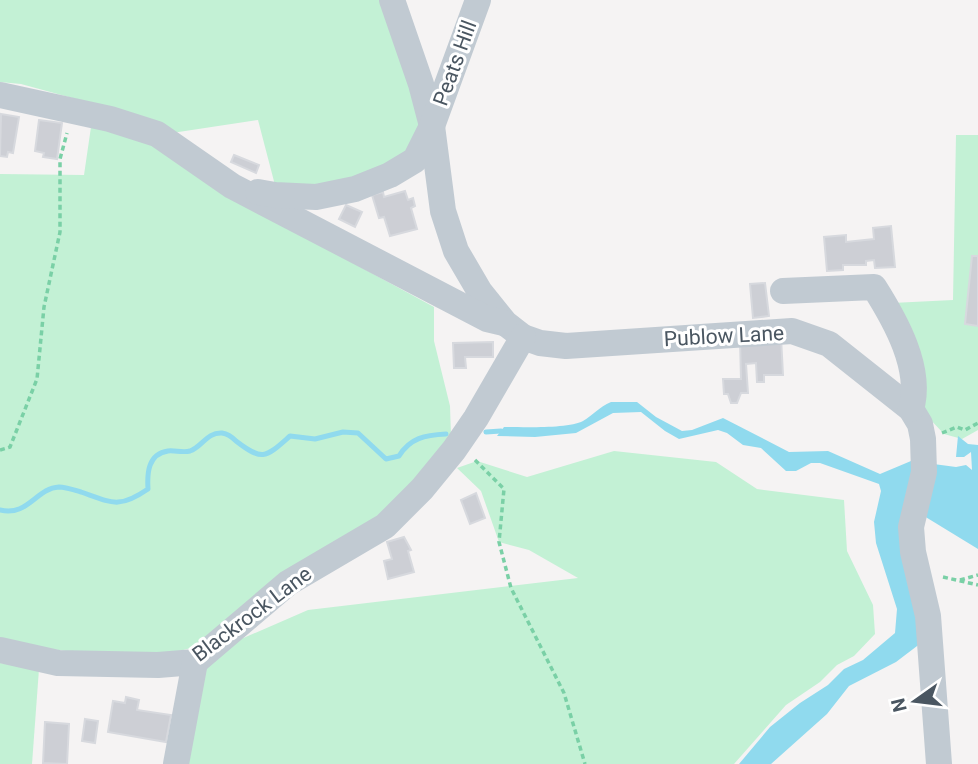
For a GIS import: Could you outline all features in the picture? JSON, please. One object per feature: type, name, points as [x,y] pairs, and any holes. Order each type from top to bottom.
[{"type":"street","points":[[392,0],[421,84],[432,126],[443,211],[456,251],[480,292],[514,330]]},
{"type":"street","name":"Peats Hill","points":[[232,186],[275,195],[317,197],[355,189],[390,175],[415,160],[432,126],[478,0]]},
{"type":"street","name":"Publow Lane","points":[[0,94],[110,119],[157,134],[232,186],[487,319],[540,343],[566,346],[792,331],[829,344],[911,409],[920,424],[924,472],[911,527],[913,552],[928,616],[939,764]]},
{"type":"street","points":[[783,291],[874,287],[906,349],[916,384],[911,409]]},
{"type":"street","name":"Blackrock Lane","points":[[0,650],[58,663],[158,665],[195,662],[288,583],[384,526],[422,489],[476,418],[514,330]]},
{"type":"street","points":[[176,764],[195,662]]},
{"type":"path","points":[[0,450],[10,447],[37,379],[44,307],[60,232],[61,159],[72,110]]},
{"type":"path","points":[[923,439],[957,427],[965,430],[978,423]]},
{"type":"path","points":[[477,461],[504,489],[499,542],[511,587],[565,693],[585,764]]},
{"type":"path","points":[[958,581],[978,575]]},
{"type":"path","points":[[921,582],[941,577],[978,585]]},
{"type":"green space","points":[[0,0],[382,0],[422,127],[411,153],[351,184],[276,189],[258,120],[172,133],[142,117],[21,84],[0,82]]},
{"type":"green space","points":[[91,127],[155,143],[296,232],[434,307],[434,341],[450,406],[451,436],[403,500],[195,647],[117,658],[0,642],[0,174],[84,175]]},
{"type":"green space","points":[[956,135],[978,135],[978,430],[962,439],[944,434],[912,400],[892,303],[953,300]]},
{"type":"green space","points":[[614,451],[716,462],[757,489],[844,500],[847,551],[873,605],[875,634],[854,656],[837,665],[820,682],[786,705],[734,764],[187,764],[204,664],[218,649],[308,610],[578,578],[529,550],[499,542],[481,491],[457,468],[477,461],[527,477]]},
{"type":"green space","points":[[0,663],[39,669],[32,764],[0,764]]},
{"type":"water","points":[[611,402],[637,402],[656,417],[682,431],[723,418],[789,452],[828,451],[880,474],[911,461],[956,467],[966,465],[972,470],[971,452],[964,457],[956,457],[958,436],[968,444],[978,445],[978,549],[906,505],[921,643],[896,662],[849,686],[827,714],[771,764],[739,764],[770,727],[828,685],[844,669],[863,660],[895,633],[897,609],[876,543],[874,522],[881,491],[879,484],[820,463],[811,463],[796,471],[786,471],[761,448],[743,445],[718,430],[679,439],[641,412],[613,413],[576,433],[535,437],[497,436],[504,427],[576,424]]},
{"type":"building","points":[[1,114],[19,117],[13,153],[8,152],[7,157],[0,156]]},
{"type":"building","points":[[39,120],[62,123],[57,159],[43,157],[44,153],[35,151]]},
{"type":"building","points":[[234,155],[259,165],[256,173],[231,162]]},
{"type":"building","points":[[405,191],[408,200],[413,198],[415,206],[411,208],[417,229],[390,236],[384,217],[379,218],[372,195],[383,192],[384,197]]},
{"type":"building","points":[[346,205],[362,212],[355,227],[339,219]]},
{"type":"building","points":[[891,226],[895,267],[875,268],[874,260],[866,261],[866,265],[843,265],[843,270],[827,271],[824,237],[846,235],[846,242],[874,239],[873,228]]},
{"type":"building","points":[[972,256],[978,256],[978,326],[965,324]]},
{"type":"building","points":[[765,283],[769,316],[753,318],[750,284]]},
{"type":"building","points":[[781,337],[783,375],[764,375],[764,382],[757,382],[756,363],[746,364],[748,393],[741,393],[737,403],[731,403],[728,394],[724,394],[723,379],[741,379],[740,339]]},
{"type":"building","points":[[493,342],[493,357],[465,357],[466,368],[454,368],[453,343]]},
{"type":"building","points":[[476,493],[485,518],[470,524],[461,500]]},
{"type":"building","points":[[404,537],[411,550],[408,551],[414,572],[388,579],[384,561],[392,559],[387,542]]},
{"type":"building","points":[[126,697],[139,700],[137,710],[171,715],[166,742],[108,732],[113,701],[125,703]]},
{"type":"building","points":[[85,719],[98,721],[95,743],[82,741]]},
{"type":"building","points":[[45,722],[69,724],[67,764],[43,763]]},
{"type":"waterway","points":[[486,432],[501,431]]},
{"type":"waterway","points":[[0,510],[18,510],[44,492],[59,487],[108,501],[122,502],[148,489],[150,465],[156,456],[168,451],[190,451],[217,433],[228,435],[245,448],[259,454],[275,449],[290,436],[315,439],[343,432],[358,433],[386,459],[399,456],[408,445],[419,439],[446,434]]}]
